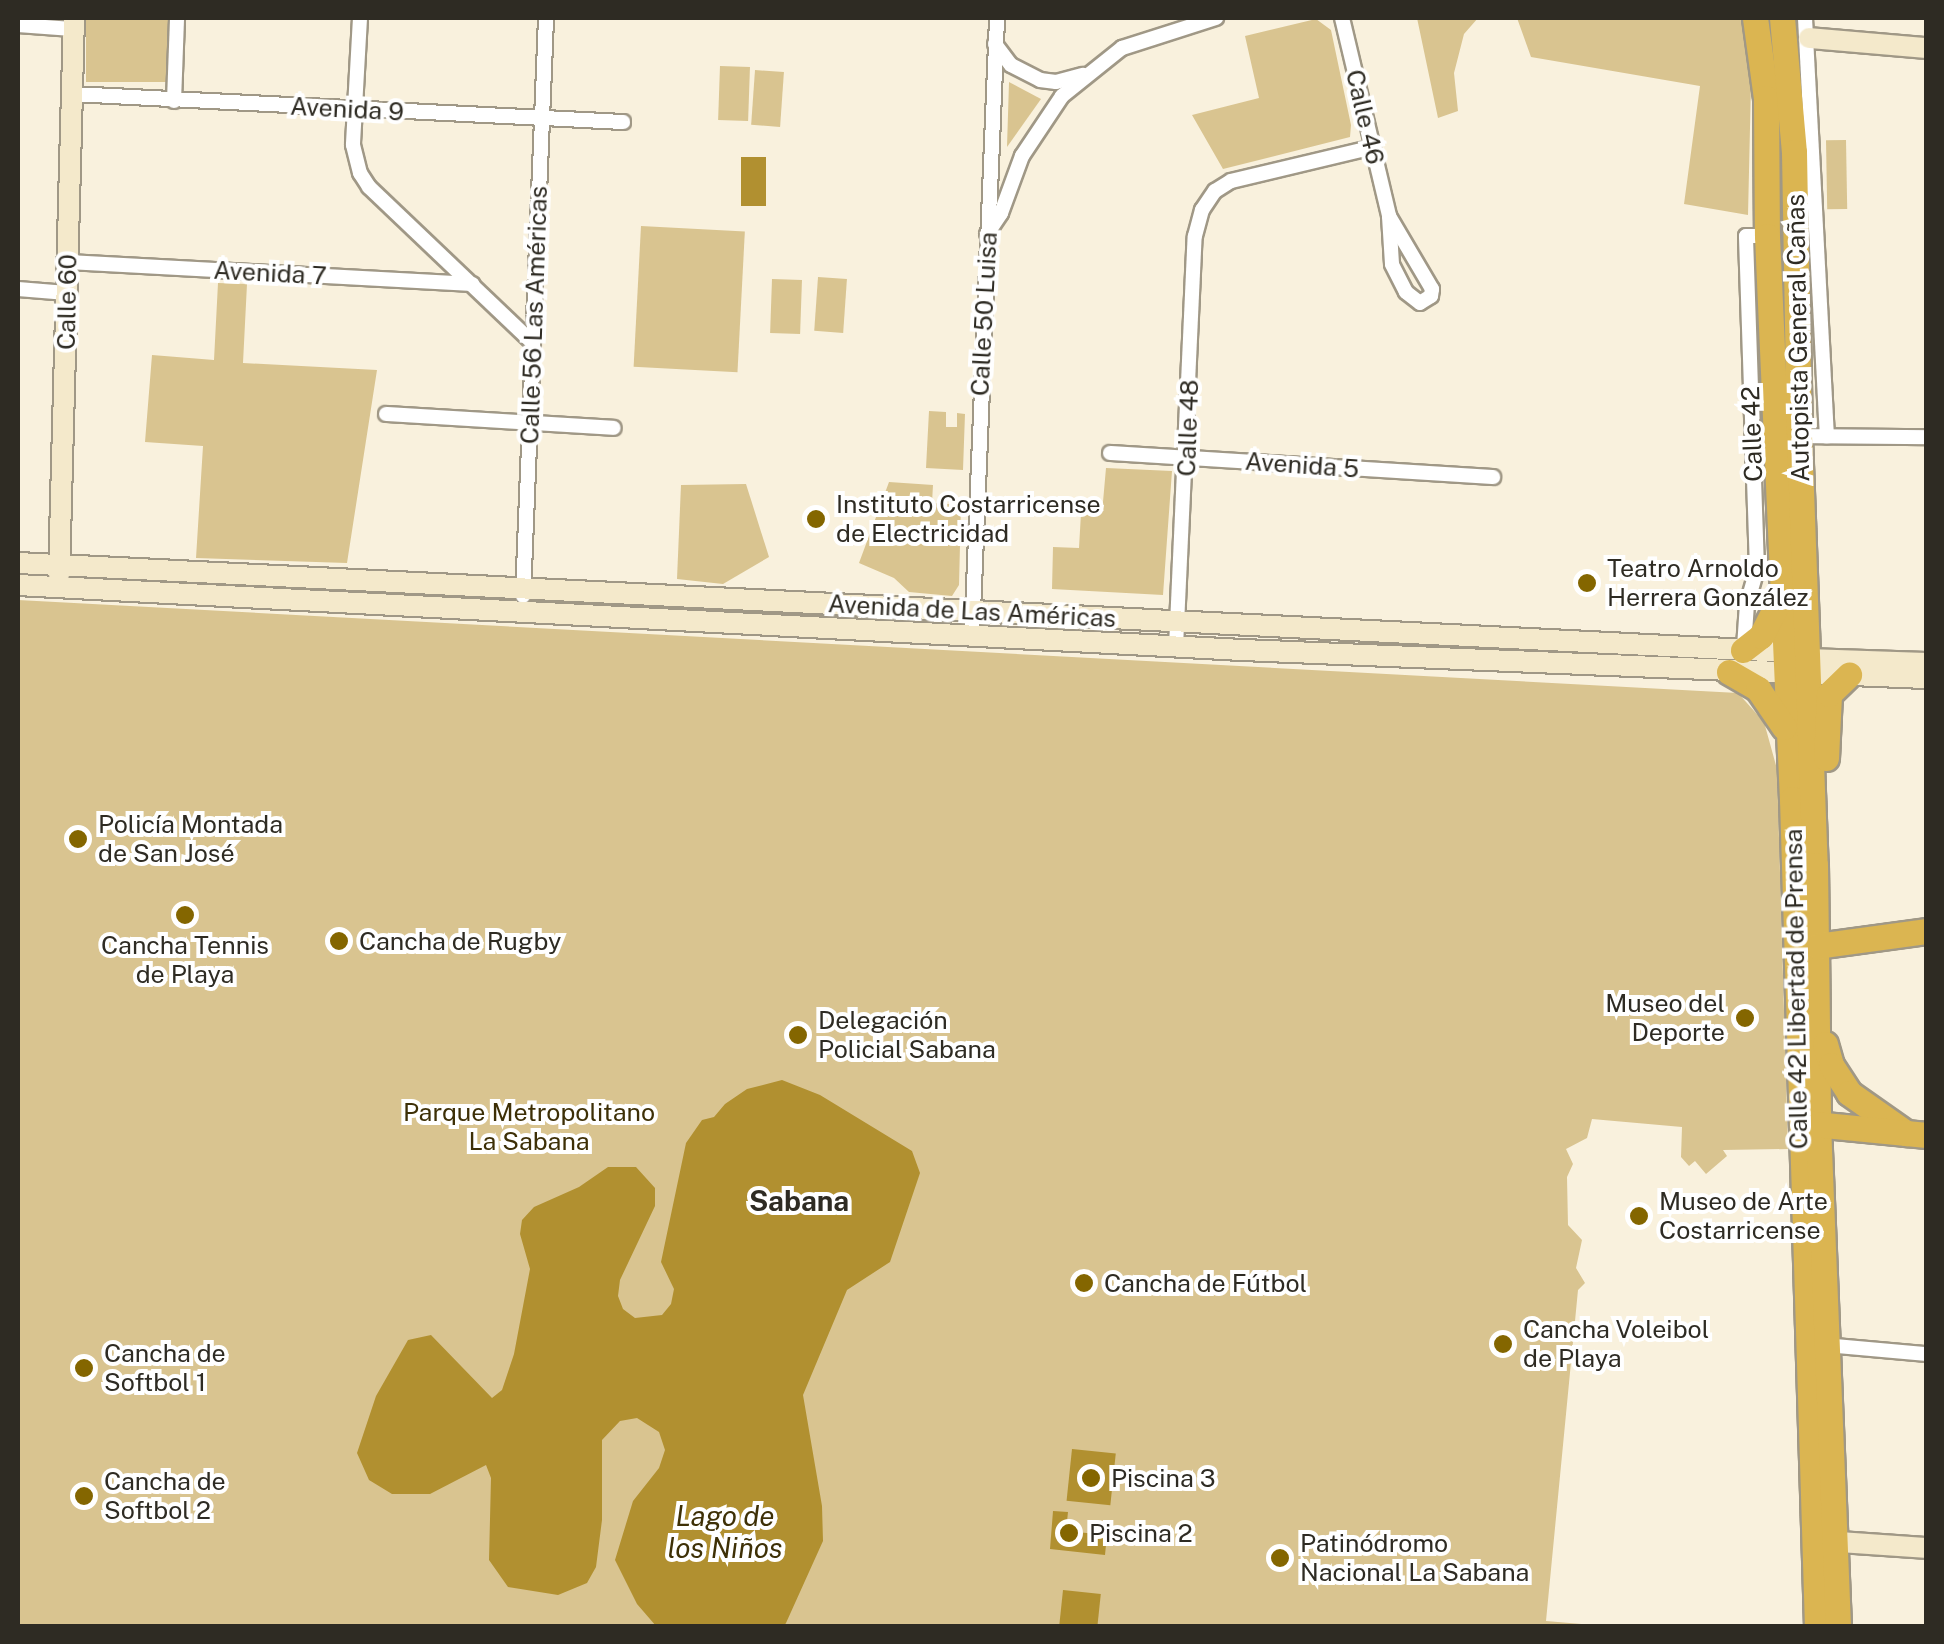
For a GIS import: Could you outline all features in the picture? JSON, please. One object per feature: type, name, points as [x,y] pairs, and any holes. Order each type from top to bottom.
[{"type":"highway","name":"Autopista General Cañas","points":[[1756,18],[1766,98],[1780,592],[1796,664]]},
{"type":"highway","name":"Autopista General Cañas","points":[[1782,18],[1794,152],[1799,436],[1796,664]]},
{"type":"highway","points":[[1780,592],[1770,623],[1754,646],[1736,661],[1780,719],[1787,736]]},
{"type":"highway","name":"Calle 42 Libertad de Prensa","points":[[1796,664],[1787,736],[1808,1124],[1824,1541],[1838,1626]]},
{"type":"highway","name":"Calle 42 Libertad de Prensa","points":[[1796,664],[1815,865],[1818,1009],[1808,1124],[1820,1188],[1826,1346],[1824,1541],[1817,1626]]},
{"type":"highway","points":[[1815,865],[1826,848],[1827,704],[1833,686],[1849,675]]},
{"type":"highway","points":[[1816,946],[1926,932]]},
{"type":"highway","points":[[1818,1009],[1826,1049],[1839,1079],[1863,1104],[1916,1134]]},
{"type":"highway","points":[[1808,1124],[1916,1134]]},
{"type":"highway","points":[[1820,1188],[1841,1146],[1878,1130]]},
{"type":"main road","name":"Calle 60","points":[[59,587],[73,23]]},
{"type":"main road","points":[[1807,28],[1926,48]]},
{"type":"main road","name":"Avenida de Las Américas","points":[[18,563],[1178,622],[1736,661],[1926,664]]},
{"type":"main road","name":"Avenida de Las Américas","points":[[18,585],[1176,647],[1736,661]]},
{"type":"main road","name":"Avenida de Las Américas","points":[[1796,664],[1849,675],[1926,678]]},
{"type":"main road","points":[[1824,1541],[1926,1548]]},
{"type":"street","points":[[174,101],[177,18]]},
{"type":"street","points":[[360,18],[355,160],[369,186],[533,343]]},
{"type":"street","name":"Calle 56 Las Américas","points":[[522,612],[546,18]]},
{"type":"street","name":"Calle 50 Luisa","points":[[972,636],[997,18]]},
{"type":"street","points":[[987,235],[1001,213],[1038,126],[1088,73],[1122,48],[1216,18]]},
{"type":"street","name":"Calle 46","points":[[1342,18],[1389,216],[1392,264],[1406,292],[1420,302],[1431,296],[1429,282],[1389,216]]},
{"type":"street","points":[[18,25],[73,23]]},
{"type":"street","points":[[1807,28],[1827,436]]},
{"type":"street","points":[[995,44],[1011,65],[1040,80],[1056,82],[1088,73]]},
{"type":"street","name":"Avenida 9","points":[[72,94],[622,122]]},
{"type":"street","name":"Calle 48","points":[[1176,647],[1188,458],[1195,236],[1202,210],[1216,191],[1231,181],[1370,148]]},
{"type":"street","name":"Calle 42","points":[[1736,661],[1757,569],[1746,236],[1767,236]]},
{"type":"street","name":"Avenida 7","points":[[68,262],[472,284]]},
{"type":"street","points":[[18,290],[68,293]]},
{"type":"street","points":[[386,414],[614,428]]},
{"type":"street","points":[[1799,436],[1926,437]]},
{"type":"street","name":"Avenida 5","points":[[1110,453],[1493,477]]},
{"type":"street","points":[[1826,1346],[1926,1354]]},
{"type":"green space","points":[[86,18],[169,18],[169,82],[86,82]]},
{"type":"green space","points":[[1417,18],[1478,18],[1464,34],[1454,73],[1458,111],[1438,118]]},
{"type":"green space","points":[[1517,18],[1742,18],[1751,84],[1748,215],[1684,204],[1700,86],[1531,57]]},
{"type":"green space","points":[[1316,19],[1331,30],[1351,125],[1350,137],[1223,169],[1192,115],[1259,98],[1245,36]]},
{"type":"green space","points":[[720,66],[750,67],[748,121],[718,120]]},
{"type":"green space","points":[[755,70],[784,72],[780,127],[751,125]]},
{"type":"green space","points":[[1009,82],[1041,99],[1007,147]]},
{"type":"green space","points":[[1826,140],[1846,140],[1847,209],[1827,209]]},
{"type":"green space","points":[[641,226],[745,231],[737,372],[634,367]]},
{"type":"green space","points":[[818,277],[847,279],[843,333],[814,331]]},
{"type":"green space","points":[[772,279],[802,280],[800,334],[770,333]]},
{"type":"green space","points":[[218,283],[247,284],[243,363],[377,370],[347,563],[196,558],[203,446],[145,442],[152,355],[214,360]]},
{"type":"green space","points":[[929,411],[946,412],[946,427],[957,427],[957,413],[965,414],[963,470],[926,468]]},
{"type":"green space","points":[[1106,468],[1172,471],[1163,595],[1052,589],[1053,547],[1079,548],[1081,513],[1102,513]]},
{"type":"green space","points":[[889,482],[933,485],[932,503],[961,505],[959,585],[952,596],[909,592],[894,578],[859,563]]},
{"type":"green space","points":[[746,484],[769,557],[723,584],[677,579],[681,485]]},
{"type":"green space","name":"Parque Metropolitano La Sabana","points":[[18,600],[1738,693],[1764,722],[1777,769],[1788,1149],[1723,1150],[1727,1156],[1706,1174],[1695,1161],[1689,1166],[1681,1157],[1682,1127],[1592,1119],[1587,1138],[1566,1149],[1573,1164],[1567,1177],[1568,1225],[1582,1240],[1576,1268],[1585,1283],[1578,1290],[1546,1621],[1605,1626],[18,1626]]},
{"type":"water","points":[[741,157],[766,157],[766,206],[741,206]]},
{"type":"water","name":"Lago de los Niños","points":[[782,1080],[820,1095],[912,1151],[920,1173],[890,1262],[847,1290],[803,1395],[822,1506],[823,1541],[786,1623],[656,1626],[637,1604],[615,1560],[633,1501],[659,1468],[665,1450],[659,1432],[637,1418],[620,1421],[602,1440],[602,1520],[596,1567],[587,1583],[558,1595],[508,1587],[489,1560],[491,1478],[486,1465],[430,1494],[392,1494],[369,1480],[357,1453],[376,1396],[408,1340],[431,1335],[492,1398],[502,1390],[514,1354],[530,1269],[520,1234],[522,1220],[534,1207],[579,1187],[608,1167],[636,1167],[655,1188],[655,1206],[620,1280],[618,1296],[623,1309],[635,1318],[662,1315],[671,1304],[674,1289],[661,1262],[686,1143],[702,1120],[714,1117],[747,1089]]},
{"type":"water","name":"Piscina 3","points":[[1072,1449],[1116,1454],[1110,1505],[1067,1501]]},
{"type":"water","name":"Piscina 2","points":[[1053,1511],[1068,1512],[1066,1531],[1107,1535],[1105,1555],[1050,1549]]},
{"type":"water","points":[[1063,1590],[1101,1594],[1097,1626],[1059,1626]]},
{"type":"place","name":"Instituto Costarricense de Electricidad","points":[[816,519]]},
{"type":"place","name":"Teatro Arnoldo Herrera González","points":[[1587,583]]},
{"type":"place","name":"Policía Montada de San José","points":[[78,839]]},
{"type":"place","name":"Cancha Tennis de Playa","points":[[185,915]]},
{"type":"place","name":"Cancha de Rugby","points":[[339,941]]},
{"type":"place","name":"Museo del Deporte","points":[[1745,1018]]},
{"type":"place","name":"Delegación Policial Sabana","points":[[798,1035]]},
{"type":"place","name":"Museo de Arte Costarricense","points":[[1639,1216]]},
{"type":"place","name":"Cancha de Fútbol","points":[[1084,1283]]},
{"type":"place","name":"Cancha Voleibol de Playa","points":[[1503,1344]]},
{"type":"place","name":"Cancha de Softbol 1","points":[[84,1368]]},
{"type":"place","name":"Piscina 3","points":[[1091,1478]]},
{"type":"place","name":"Cancha de Softbol 2","points":[[84,1496]]},
{"type":"place","name":"Piscina 2","points":[[1069,1533]]},
{"type":"place","name":"Patinódromo Nacional La Sabana","points":[[1280,1558]]},
{"type":"district","name":"Sabana","points":[[799,1201]]}]
